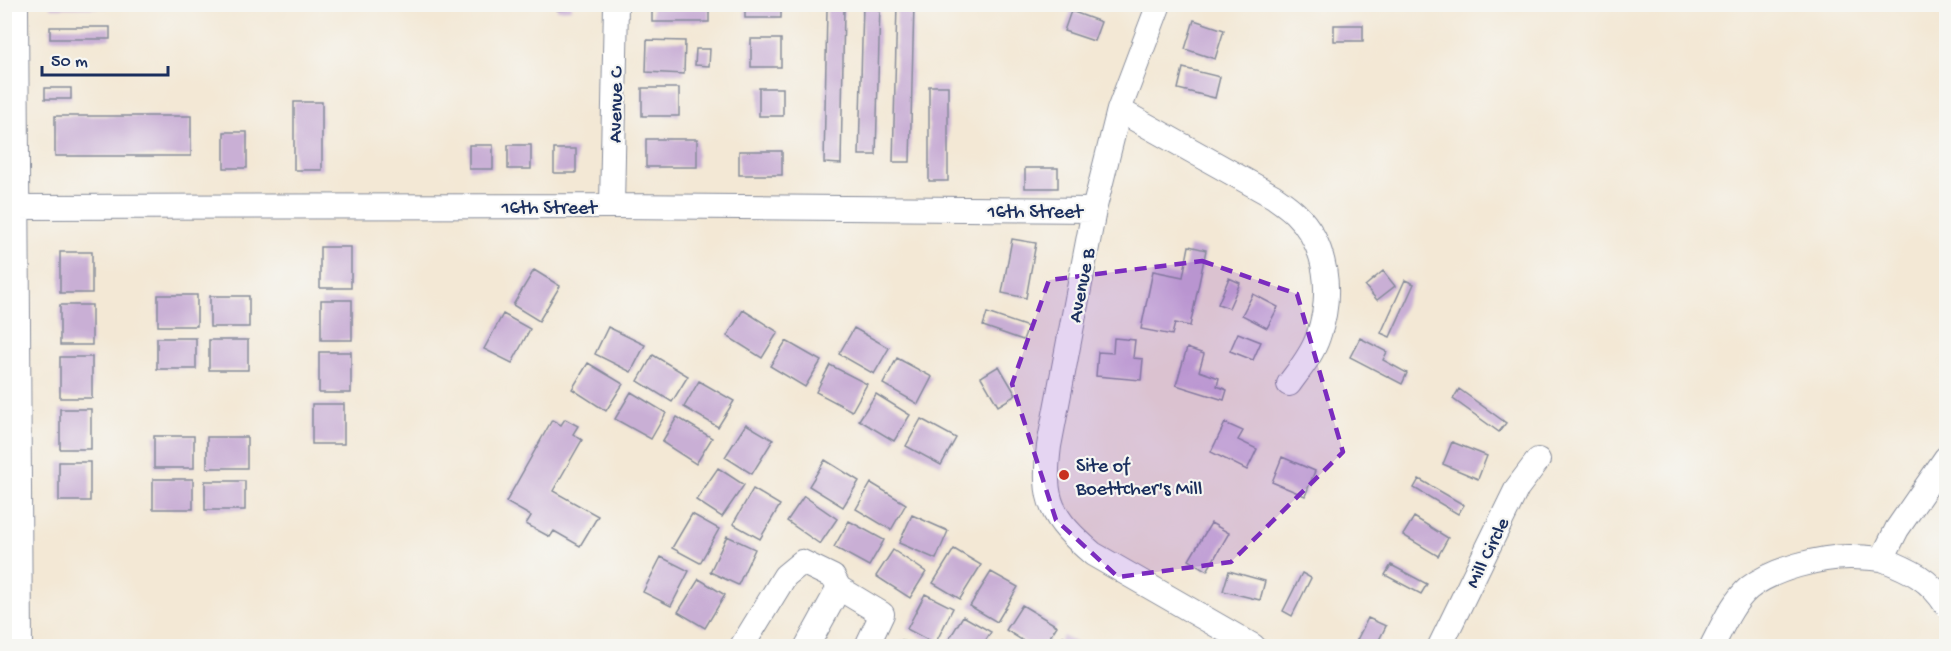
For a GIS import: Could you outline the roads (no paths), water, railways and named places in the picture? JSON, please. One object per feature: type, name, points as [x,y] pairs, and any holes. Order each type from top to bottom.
[{"type":"street","points":[[16,4],[11,207],[20,646]]},
{"type":"street","name":"Avenue C","points":[[612,206],[616,4]]},
{"type":"street","name":"Avenue B","points":[[1159,4],[1119,110],[1094,210],[1045,477],[1050,502],[1061,522],[1073,537],[1092,554],[1253,646]]},
{"type":"street","points":[[1119,110],[1272,196],[1295,213],[1311,233],[1322,254],[1326,280],[1325,311],[1317,339],[1306,361],[1289,384]]},
{"type":"street","name":"16th Street","points":[[11,207],[612,206],[1094,210]]},
{"type":"street","points":[[1882,559],[1897,529],[1947,458]]},
{"type":"street","name":"Mill Circle","points":[[1440,646],[1517,488],[1538,460]]},
{"type":"street","points":[[1712,646],[1730,612],[1749,589],[1776,573],[1813,562],[1849,557],[1882,559],[1912,571],[1937,590],[1947,605]]},
{"type":"street","points":[[742,646],[785,576],[802,562],[833,577],[839,588],[882,614],[867,646]]},
{"type":"street","points":[[807,646],[839,588]]},
{"type":"place","name":"Site of Boettcher's Mill","points":[[1064,475]]}]
